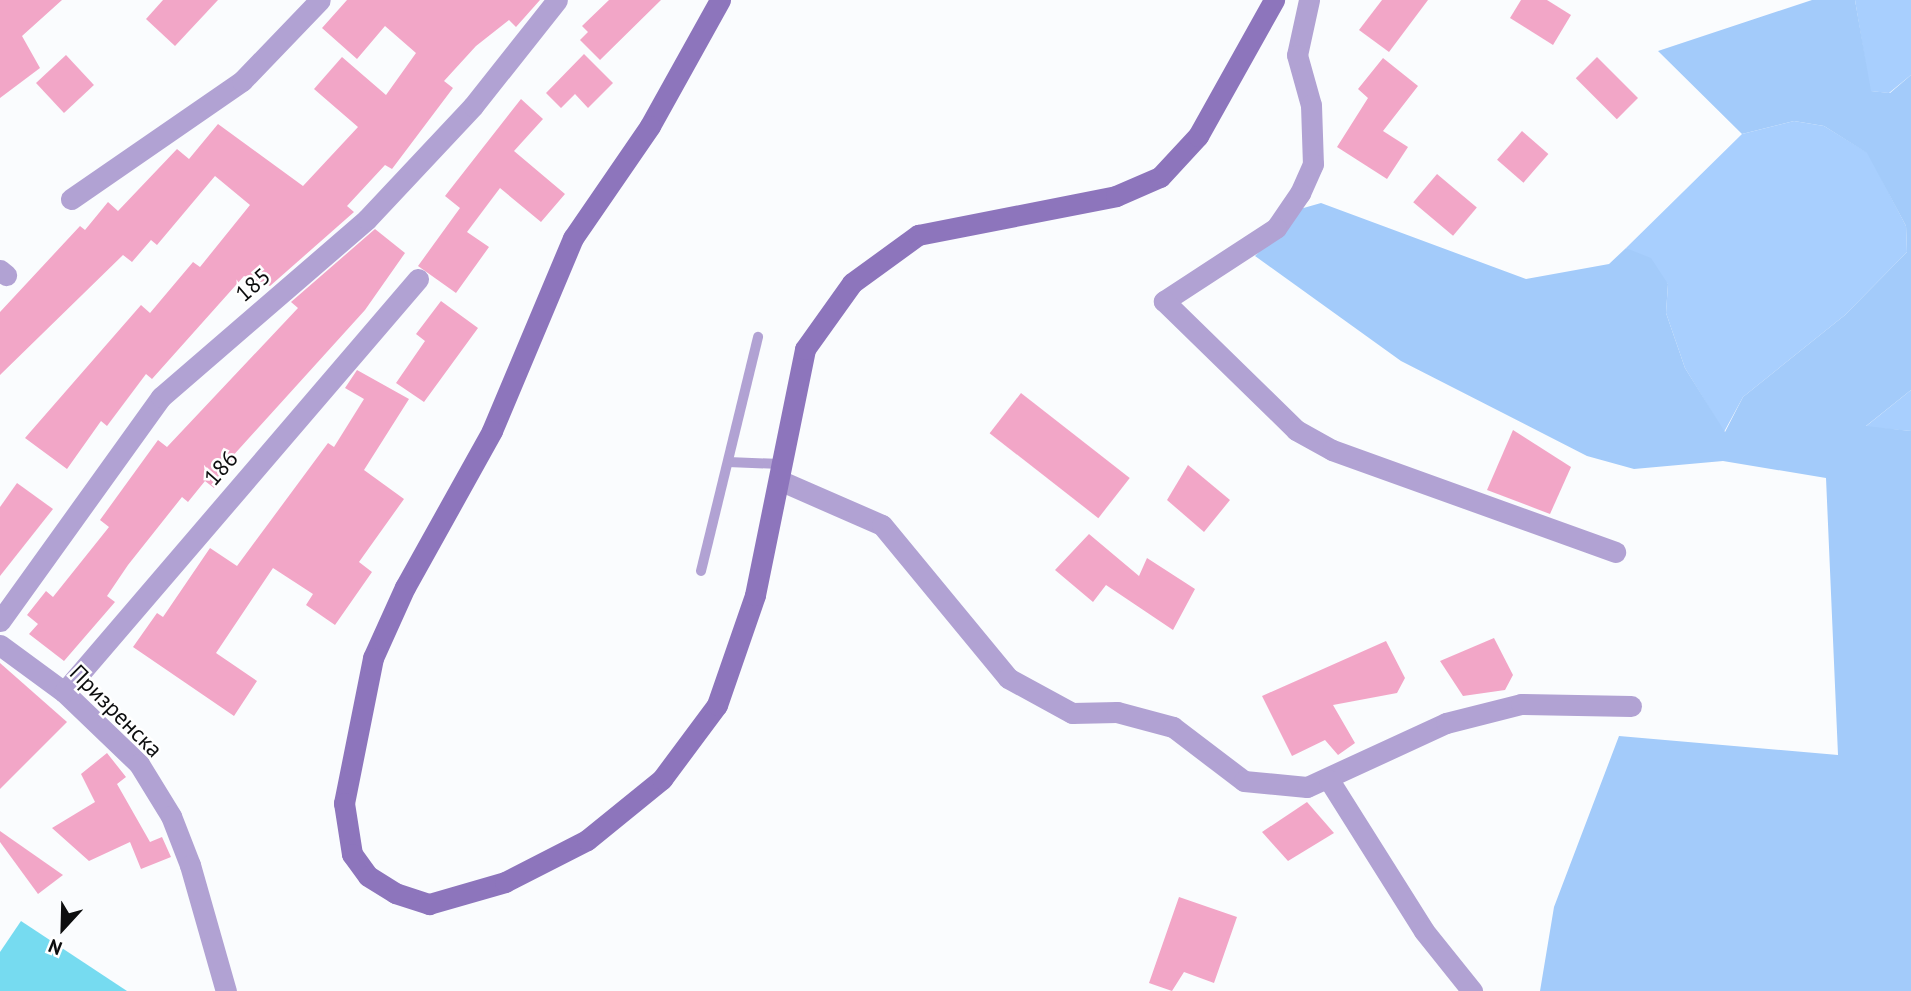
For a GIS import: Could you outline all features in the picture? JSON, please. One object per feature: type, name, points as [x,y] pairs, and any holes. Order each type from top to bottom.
[{"type":"main road","points":[[720,0],[650,126],[573,237],[492,431],[405,587],[373,658],[344,803],[352,854],[368,876],[429,904],[460,899],[587,840],[662,779],[717,705],[755,595],[805,349],[852,283],[918,235],[1116,196],[1160,177],[1198,136],[1274,0]]},
{"type":"street","points":[[71,199],[242,81],[320,0]]},
{"type":"street","name":"185","points":[[0,621],[161,397],[367,219],[473,106],[557,0]]},
{"type":"street","points":[[1309,0],[1297,55],[1311,105],[1313,164],[1300,193],[1276,228],[1164,301],[1296,430],[1332,450],[1615,552]]},
{"type":"street","name":"186","points":[[64,692],[418,279]]},
{"type":"street","points":[[780,472],[882,525],[1008,678],[1047,703],[1072,713],[1148,717],[1173,727],[1244,781],[1307,787],[1329,780],[1446,723],[1521,704],[1631,706]]},
{"type":"street","name":"Призренска","points":[[0,645],[64,692],[139,764],[171,816],[226,991]]},
{"type":"street","points":[[1329,780],[1424,931],[1472,991]]},
{"type":"lane","points":[[701,571],[758,338]]},
{"type":"lane","points":[[729,462],[780,472]]},
{"type":"shaded area","points":[[1812,0],[1855,0],[1871,91],[1890,93],[1911,75],[1911,390],[1866,426],[1911,431],[1911,991],[1540,991],[1554,907],[1619,736],[1838,755],[1826,478],[1723,461],[1634,469],[1587,456],[1401,361],[1255,256],[1300,209],[1321,203],[1526,279],[1609,264],[1626,248],[1651,258],[1668,284],[1666,313],[1685,368],[1725,432],[1743,397],[1845,315],[1907,252],[1906,226],[1867,153],[1824,126],[1794,121],[1742,134],[1658,51]]},
{"type":"shaded area","points":[[1855,0],[1911,0],[1911,75],[1889,93],[1870,91]]},
{"type":"shaded area","points":[[1794,121],[1824,126],[1868,153],[1906,226],[1907,252],[1845,315],[1743,397],[1724,432],[1685,368],[1666,313],[1668,284],[1626,248],[1742,134]]},
{"type":"shaded area","points":[[1911,390],[1911,431],[1865,427]]},
{"type":"shaded area","points":[[21,921],[127,991],[0,991],[0,952]]},
{"type":"building","points":[[0,0],[62,0],[22,36],[40,68],[0,98]]},
{"type":"building","points":[[163,0],[218,0],[175,46],[146,19]]},
{"type":"building","points":[[347,0],[540,0],[516,27],[509,20],[476,46],[444,81],[453,88],[392,169],[385,165],[347,206],[354,212],[270,286],[244,276],[152,379],[146,374],[107,426],[101,421],[67,469],[25,438],[141,305],[150,313],[193,262],[200,267],[250,205],[215,176],[157,245],[151,240],[132,262],[123,255],[0,375],[0,312],[80,226],[85,230],[108,202],[118,211],[177,149],[189,159],[218,124],[303,186],[358,127],[314,89],[342,57],[386,95],[416,53],[385,26],[357,59],[322,28]]},
{"type":"building","points":[[609,0],[661,0],[600,60],[580,40],[588,32],[582,26]]},
{"type":"building","points":[[1382,0],[1428,0],[1389,52],[1359,30]]},
{"type":"building","points":[[1521,0],[1547,0],[1571,15],[1553,45],[1510,18]]},
{"type":"building","points":[[584,54],[613,83],[588,108],[575,94],[561,108],[546,93]]},
{"type":"building","points":[[66,55],[94,85],[64,113],[36,83]]},
{"type":"building","points":[[1597,57],[1638,98],[1617,119],[1576,78]]},
{"type":"building","points":[[1383,58],[1418,86],[1383,131],[1408,147],[1387,179],[1337,147],[1368,98],[1358,89]]},
{"type":"building","points":[[521,99],[543,119],[514,151],[565,194],[541,222],[500,188],[467,232],[489,247],[456,293],[418,266],[460,208],[445,196]]},
{"type":"building","points":[[1522,131],[1548,154],[1523,183],[1497,160]]},
{"type":"building","points":[[1437,174],[1477,207],[1453,236],[1413,202]]},
{"type":"building","points":[[375,229],[405,253],[365,310],[230,459],[234,462],[214,488],[205,481],[188,502],[182,497],[107,596],[115,602],[64,661],[29,634],[38,624],[27,615],[46,591],[53,597],[109,527],[100,520],[158,440],[167,447],[298,308],[291,302]]},
{"type":"building","points":[[441,301],[478,328],[424,402],[396,383],[425,341],[416,334]]},
{"type":"building","points":[[357,370],[409,399],[364,470],[404,499],[359,562],[372,572],[335,625],[306,605],[313,594],[273,568],[216,653],[257,681],[234,716],[133,647],[157,613],[163,617],[210,548],[237,566],[328,443],[334,447],[364,399],[345,388]]},
{"type":"building","points":[[1021,393],[1130,478],[1098,518],[990,433]]},
{"type":"building","points":[[1513,430],[1571,467],[1550,514],[1487,490]]},
{"type":"building","points":[[1188,465],[1230,500],[1204,532],[1167,500]]},
{"type":"building","points":[[17,483],[53,509],[0,576],[0,507]]},
{"type":"building","points":[[1089,534],[1139,576],[1147,558],[1195,589],[1173,630],[1106,585],[1093,602],[1055,570]]},
{"type":"building","points":[[1494,638],[1513,675],[1505,690],[1463,696],[1440,661]]},
{"type":"building","points":[[1386,641],[1405,678],[1397,693],[1333,705],[1355,743],[1338,755],[1325,740],[1292,756],[1262,696]]},
{"type":"building","points":[[0,663],[67,722],[0,789]]},
{"type":"building","points":[[107,753],[126,777],[117,784],[150,842],[162,837],[171,857],[141,869],[130,842],[89,861],[52,828],[95,802],[81,774]]},
{"type":"building","points":[[1307,802],[1334,833],[1288,861],[1262,832]]},
{"type":"building","points":[[0,831],[63,875],[38,894],[0,842]]},
{"type":"building","points":[[1179,897],[1237,917],[1214,983],[1184,972],[1172,991],[1149,983]]}]
